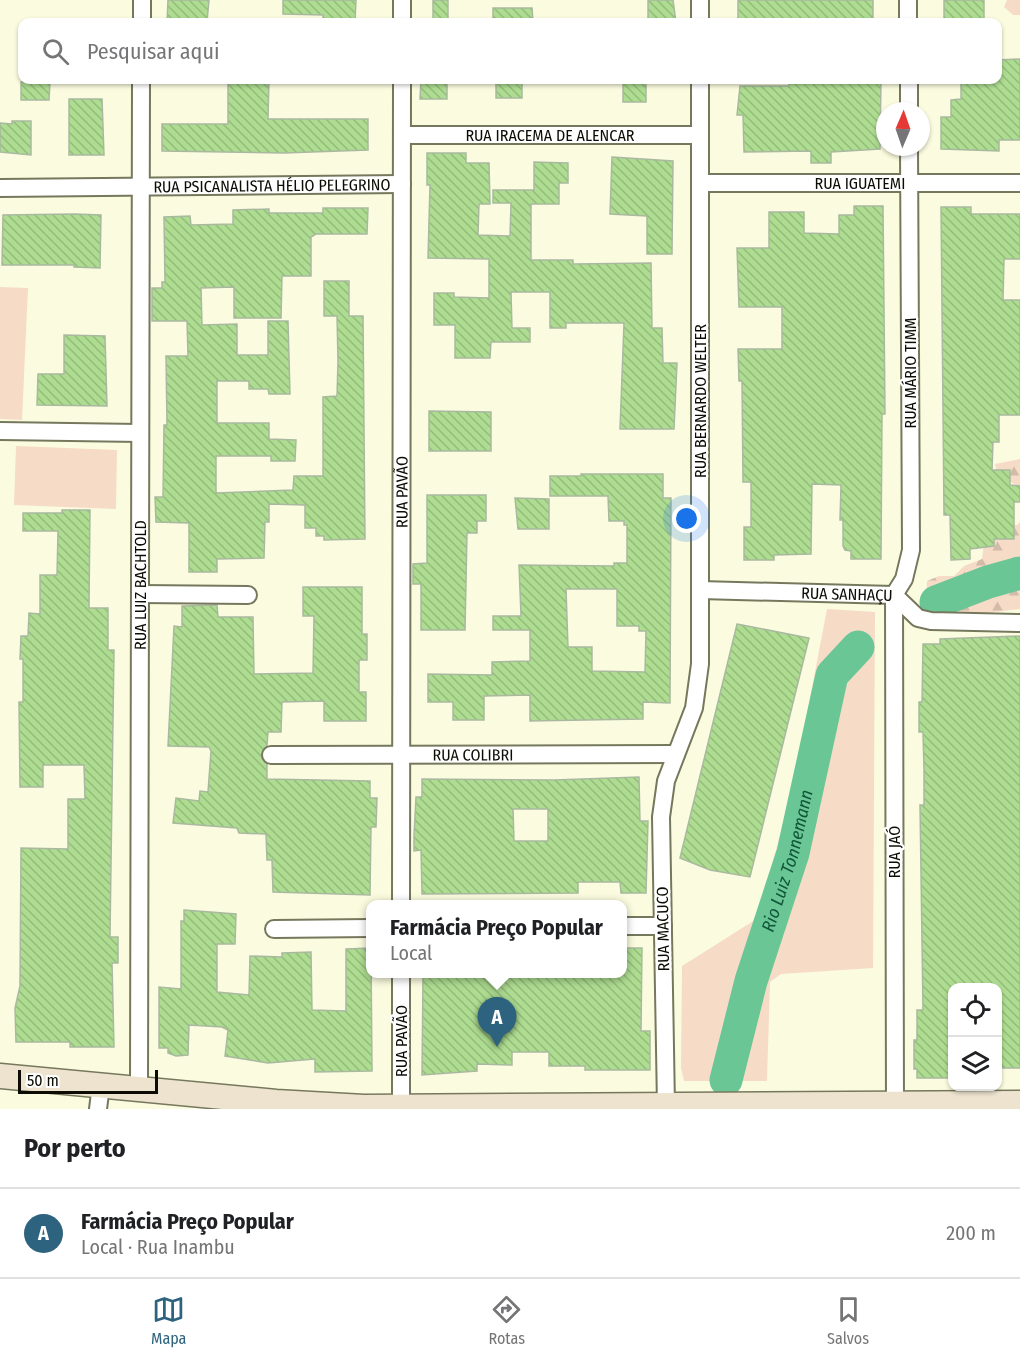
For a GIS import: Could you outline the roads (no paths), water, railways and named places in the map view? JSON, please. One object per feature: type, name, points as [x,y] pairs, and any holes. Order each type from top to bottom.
[{"type":"main road","points":[[0,1076],[99,1097],[139,1089],[288,1102],[401,1108],[895,1107],[1020,1103]]},
{"type":"street","points":[[142,0],[142,18]]},
{"type":"street","points":[[402,0],[402,18]]},
{"type":"street","points":[[700,0],[700,18]]},
{"type":"street","points":[[908,0],[908,18]]},
{"type":"street","name":"RUA LUIZ BACHTOLD","points":[[139,1089],[141,84]]},
{"type":"street","name":"RUA PAVÃO","points":[[401,900],[402,84]]},
{"type":"street","name":"RUA BERNARDO WELTER","points":[[676,754],[687,728],[698,688],[700,84]]},
{"type":"street","points":[[909,84],[909,102]]},
{"type":"street","name":"RUA IRACEMA DE ALENCAR","points":[[402,135],[700,135]]},
{"type":"street","name":"RUA MÁRIO TIMM","points":[[894,595],[907,572],[911,550],[909,156]]},
{"type":"street","name":"RUA IGUATEMI","points":[[700,183],[1020,183]]},
{"type":"street","name":"RUA PSICANALISTA HÉLIO PELEGRINO","points":[[0,188],[402,184]]},
{"type":"street","points":[[0,431],[140,433]]},
{"type":"street","name":"RUA SANHAÇU","points":[[700,590],[894,595],[918,618],[931,621],[1020,622]]},
{"type":"street","points":[[140,594],[248,595]]},
{"type":"street","name":"RUA JAÓ","points":[[894,595],[895,1107]]},
{"type":"street","name":"RUA COLIBRI","points":[[271,755],[676,754]]},
{"type":"street","name":"RUA MACUCO","points":[[666,1106],[660,817],[662,798],[676,754]]},
{"type":"street","points":[[627,926],[663,926]]},
{"type":"street","points":[[274,929],[366,928]]},
{"type":"street","name":"RUA PAVÃO","points":[[401,978],[401,1108]]},
{"type":"waterway","name":"Rio Luiz Tonnemann","points":[[936,602],[988,582],[1020,573]]},
{"type":"waterway","name":"Rio Luiz Tonnemann","points":[[726,1080],[751,981],[793,853],[832,675],[858,647]]},
{"type":"place","name":"Farmácia Preço Popular","points":[[497,1047]]}]
